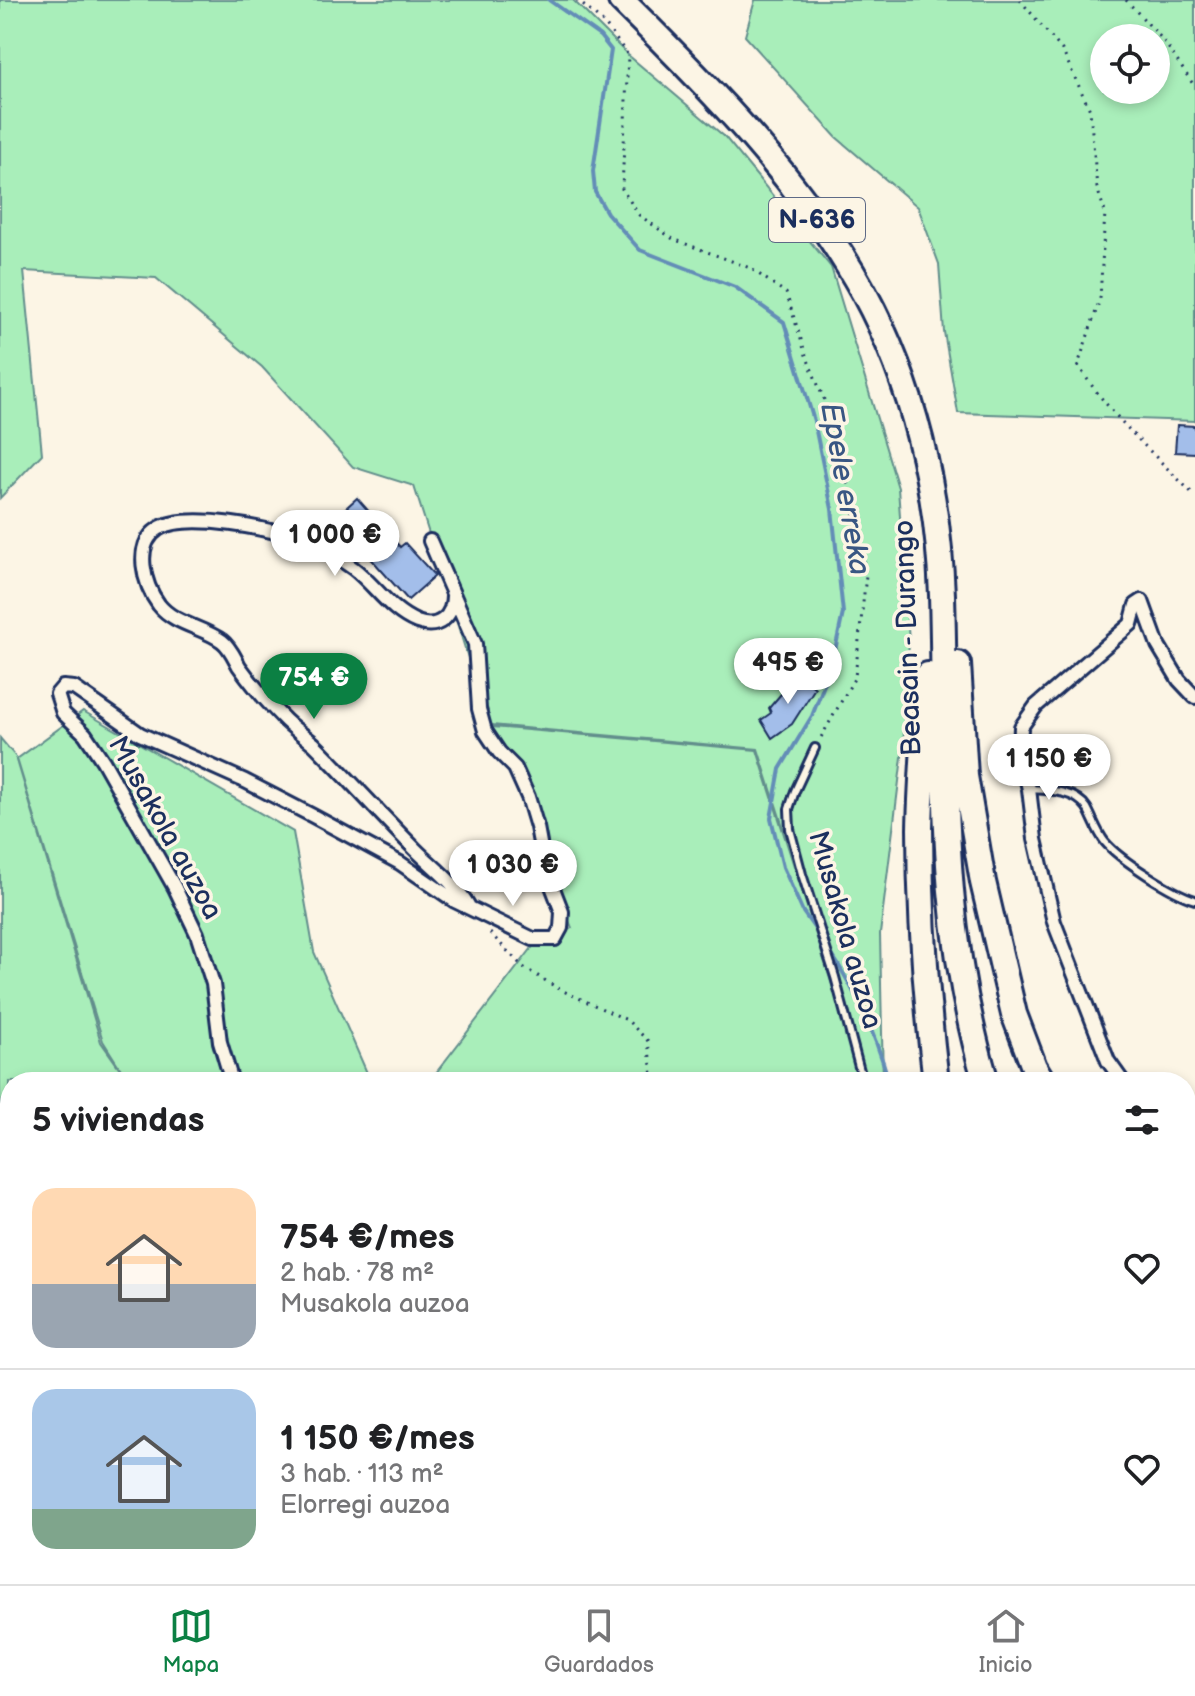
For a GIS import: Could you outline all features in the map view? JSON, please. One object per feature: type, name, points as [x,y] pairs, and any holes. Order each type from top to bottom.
[{"type":"highway","name":"Beasain - Durango","points":[[621,0],[700,80],[806,205],[864,294],[893,356],[916,420],[931,489],[942,594],[944,784],[951,906],[966,1006],[983,1072]]},
{"type":"highway","points":[[931,489],[927,544],[929,646],[920,825],[926,993],[935,1072]]},
{"type":"highway","points":[[931,489],[950,561],[965,776],[983,882],[1014,1014],[1037,1072]]},
{"type":"street","name":"Musakola auzoa","points":[[453,596],[447,619],[426,624],[415,621],[397,610],[354,569],[329,552],[276,532],[239,525],[187,522],[160,528],[147,539],[142,551],[149,586],[160,607],[222,641],[285,720],[312,742],[460,891],[469,906]]},
{"type":"street","name":"Musakola auzoa","points":[[229,1072],[220,1042],[213,984],[197,934],[175,888],[103,761],[85,734],[63,713],[57,699],[59,690],[74,688],[140,734],[297,808],[400,863],[455,901],[533,939],[555,939],[561,928],[562,912],[544,865],[528,797],[515,768],[485,731],[479,709],[475,644],[430,541]]},
{"type":"street","points":[[1116,1072],[1108,1061],[1054,922],[1020,753],[1021,727],[1036,706],[1131,624],[1136,605],[1142,601],[1158,645],[1179,680],[1195,697]]},
{"type":"lane","name":"Musakola auzoa","points":[[815,748],[800,776],[789,809],[790,829],[860,1072]]},
{"type":"lane","points":[[1029,789],[1058,790],[1084,804],[1105,842],[1142,871],[1182,896],[1195,900]]},
{"type":"path","points":[[577,0],[604,23],[628,55],[622,189],[639,215],[673,239],[750,268],[786,293],[806,355],[837,432],[866,575],[855,677],[815,748]]},
{"type":"path","points":[[1020,0],[1062,50],[1090,110],[1097,188],[1105,212],[1100,299],[1078,365],[1090,385],[1123,424],[1195,496]]},
{"type":"path","points":[[1126,0],[1163,40],[1195,87]]},
{"type":"path","points":[[469,906],[499,944],[523,967],[561,990],[627,1020],[648,1041],[652,1072]]},
{"type":"green space","points":[[0,0],[573,0],[628,55],[725,137],[831,267],[898,488],[909,641],[903,749],[880,934],[883,1072],[862,1072],[758,749],[492,725],[490,728],[414,486],[353,467],[262,367],[156,278],[24,271],[42,454],[0,498]]},
{"type":"green space","points":[[755,0],[1195,0],[1195,421],[958,413],[944,332],[939,264],[918,207],[836,137],[745,36]]},
{"type":"green space","points":[[83,711],[293,832],[314,952],[367,1072],[123,1072],[103,1041],[17,759]]},
{"type":"green space","points":[[492,727],[757,750],[860,1072],[437,1072],[535,944],[572,928]]},
{"type":"green space","points":[[0,738],[16,757],[101,1042],[122,1072],[0,1072]]},
{"type":"building","points":[[1177,425],[1195,426],[1195,453],[1175,452]]},
{"type":"building","points":[[357,498],[400,547],[405,543],[435,576],[408,600],[366,553],[359,559],[328,524]]},
{"type":"building","points":[[799,673],[815,688],[792,724],[772,738],[761,720],[771,713],[769,708]]},
{"type":"waterway","name":"Epele erreka","points":[[549,0],[600,36],[611,50],[593,171],[595,192],[607,213],[640,250],[735,287],[784,322],[814,421],[832,509],[843,613],[832,664],[812,716],[780,769],[771,818],[783,867],[803,912],[820,936]]},
{"type":"waterway","name":"Epele erreka","points":[[827,947],[864,1012],[886,1072]]}]
